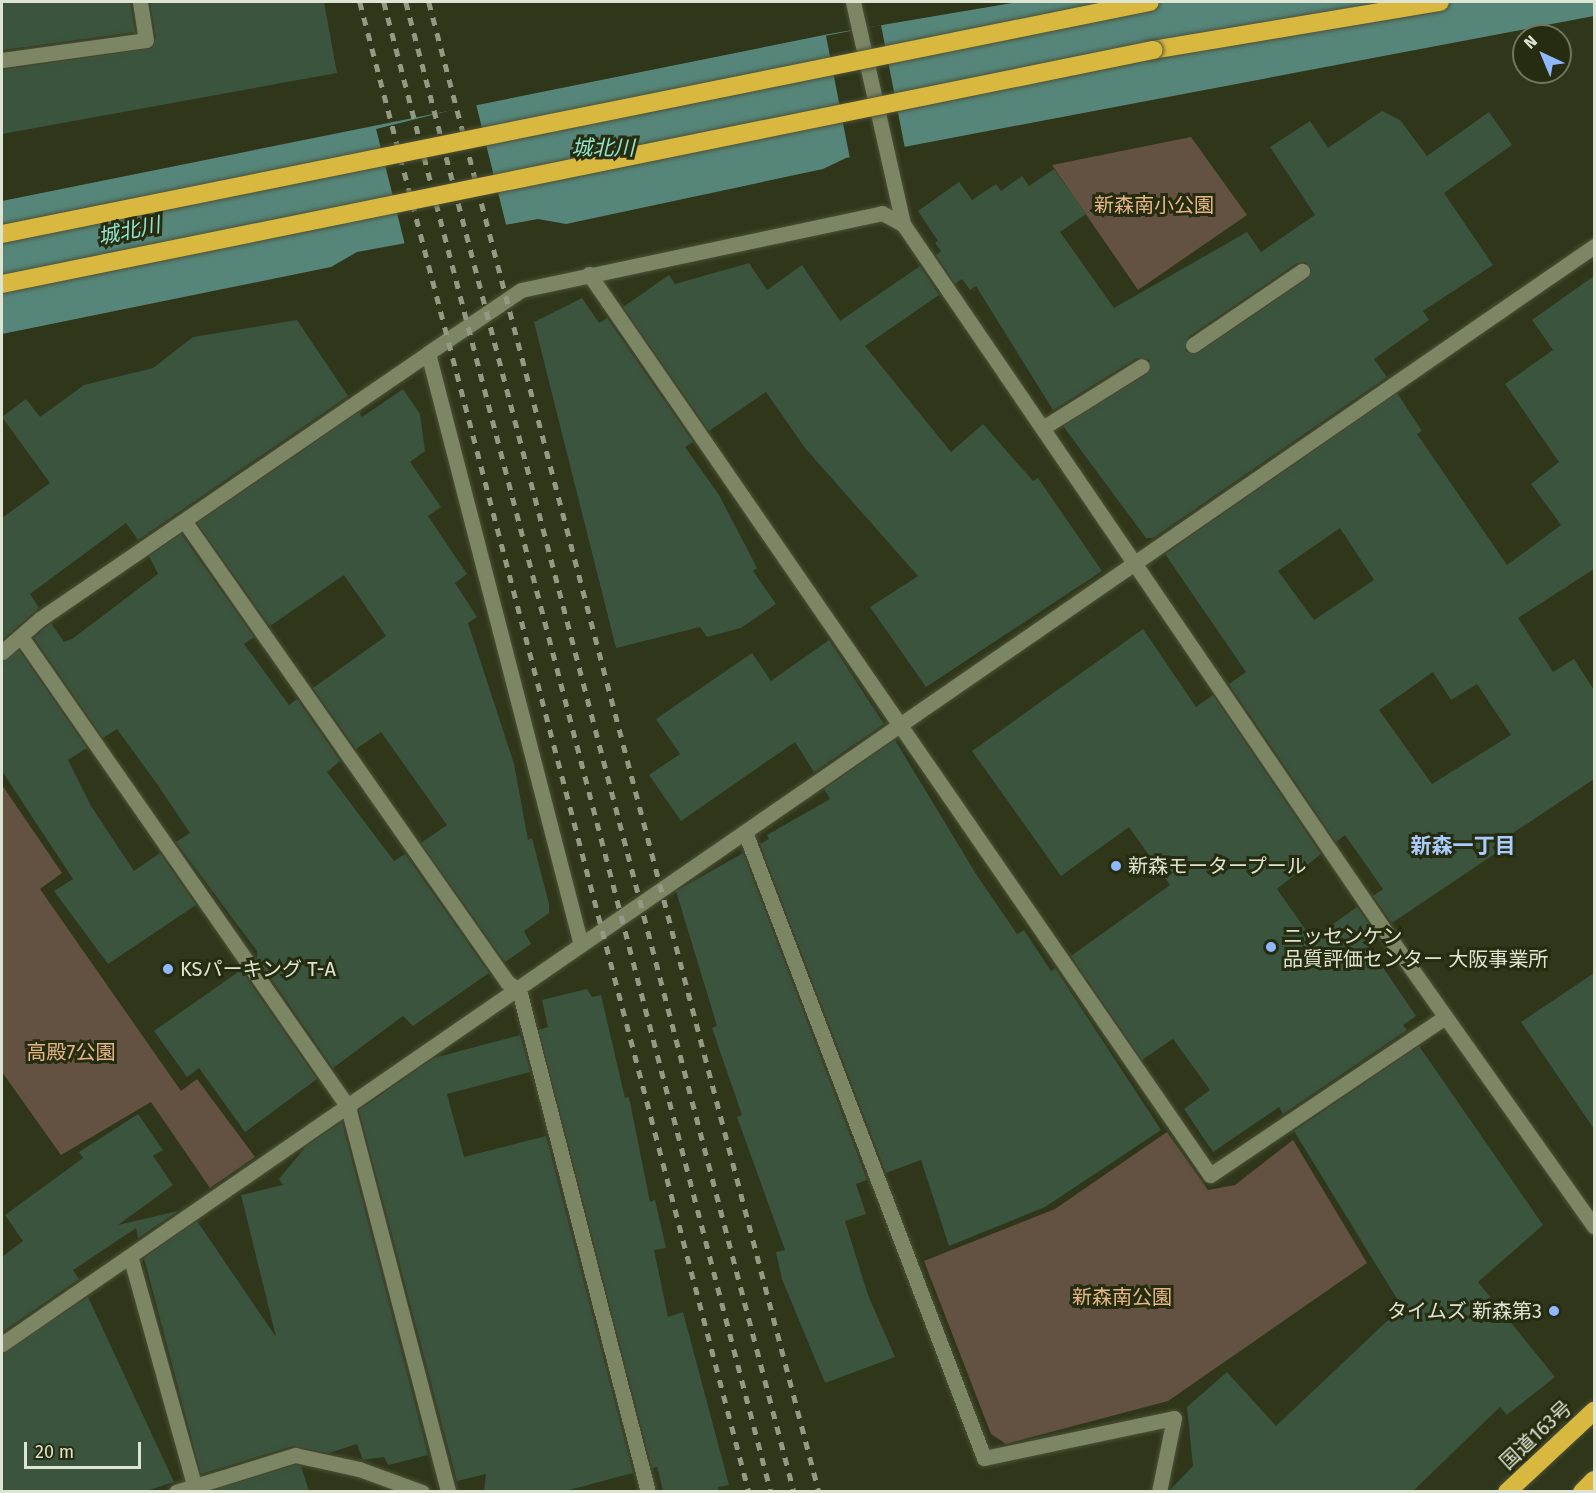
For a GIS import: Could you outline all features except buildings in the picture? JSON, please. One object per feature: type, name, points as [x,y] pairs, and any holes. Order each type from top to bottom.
[{"type":"highway","points":[[2,234],[1150,2]]},
{"type":"highway","points":[[2,284],[1153,50],[1440,2]]},
{"type":"highway","name":"国道163号","points":[[1507,1491],[1594,1411]]},
{"type":"highway","points":[[1582,1491],[1594,1480]]},
{"type":"street","points":[[2,60],[146,40],[140,2]]},
{"type":"street","points":[[853,2],[893,190],[903,225],[1136,561],[1445,1017],[1594,1226]]},
{"type":"street","points":[[2,652],[22,638],[40,620],[521,290],[882,213],[903,225]]},
{"type":"street","points":[[2,1344],[130,1259],[900,723],[1594,246]]},
{"type":"street","points":[[1193,345],[1302,271]]},
{"type":"street","points":[[589,274],[1210,1175],[1445,1017]]},
{"type":"street","points":[[428,353],[581,945]]},
{"type":"street","points":[[1044,428],[1142,366]]},
{"type":"street","points":[[185,522],[507,982],[519,990],[648,1491]]},
{"type":"street","points":[[22,638],[348,1107],[448,1491]]},
{"type":"street","points":[[745,832],[984,1458],[1174,1418],[1158,1491]]},
{"type":"street","points":[[130,1259],[195,1489]]},
{"type":"street","points":[[176,1491],[195,1489],[295,1455],[359,1469],[422,1491]]},
{"type":"green space","name":"新森南小公園","points":[[1191,137],[1247,215],[1138,290],[1052,165]]},
{"type":"green space","name":"高殿7公園","points":[[2,785],[62,873],[40,889],[181,1091],[197,1079],[255,1157],[210,1188],[151,1102],[61,1155],[2,1072]]},
{"type":"green space","name":"新森南公園","points":[[1167,1132],[1208,1190],[1235,1185],[1293,1140],[1367,1263],[1168,1401],[1006,1444],[991,1434],[924,1261],[1055,1209]]},
{"type":"water","name":"城北川","points":[[1018,2],[1594,2],[1594,16],[1552,24],[1512,24],[1512,32],[846,158],[823,169],[566,224],[538,219],[357,252],[331,267],[2,334],[2,201],[829,34]]},
{"type":"pier","points":[[881,25],[905,150],[850,160],[826,36]]},
{"type":"pier","points":[[476,104],[507,228],[407,253],[376,129]]},
{"type":"railway","points":[[360,2],[749,1492]]},
{"type":"railway","points":[[384,2],[771,1492]]},
{"type":"railway","points":[[406,2],[794,1492]]},
{"type":"railway","points":[[429,2],[819,1492]]},
{"type":"place","name":"新森モータープール","points":[[1116,866]]},
{"type":"place","name":"ニッセンケン 品質評価センター 大阪事業所","points":[[1271,947]]},
{"type":"place","name":"KSパーキング T-A","points":[[168,969]]},
{"type":"place","name":"タイムズ 新森第3","points":[[1554,1311]]},
{"type":"district","name":"新森一丁目","points":[[1463,846]]}]
